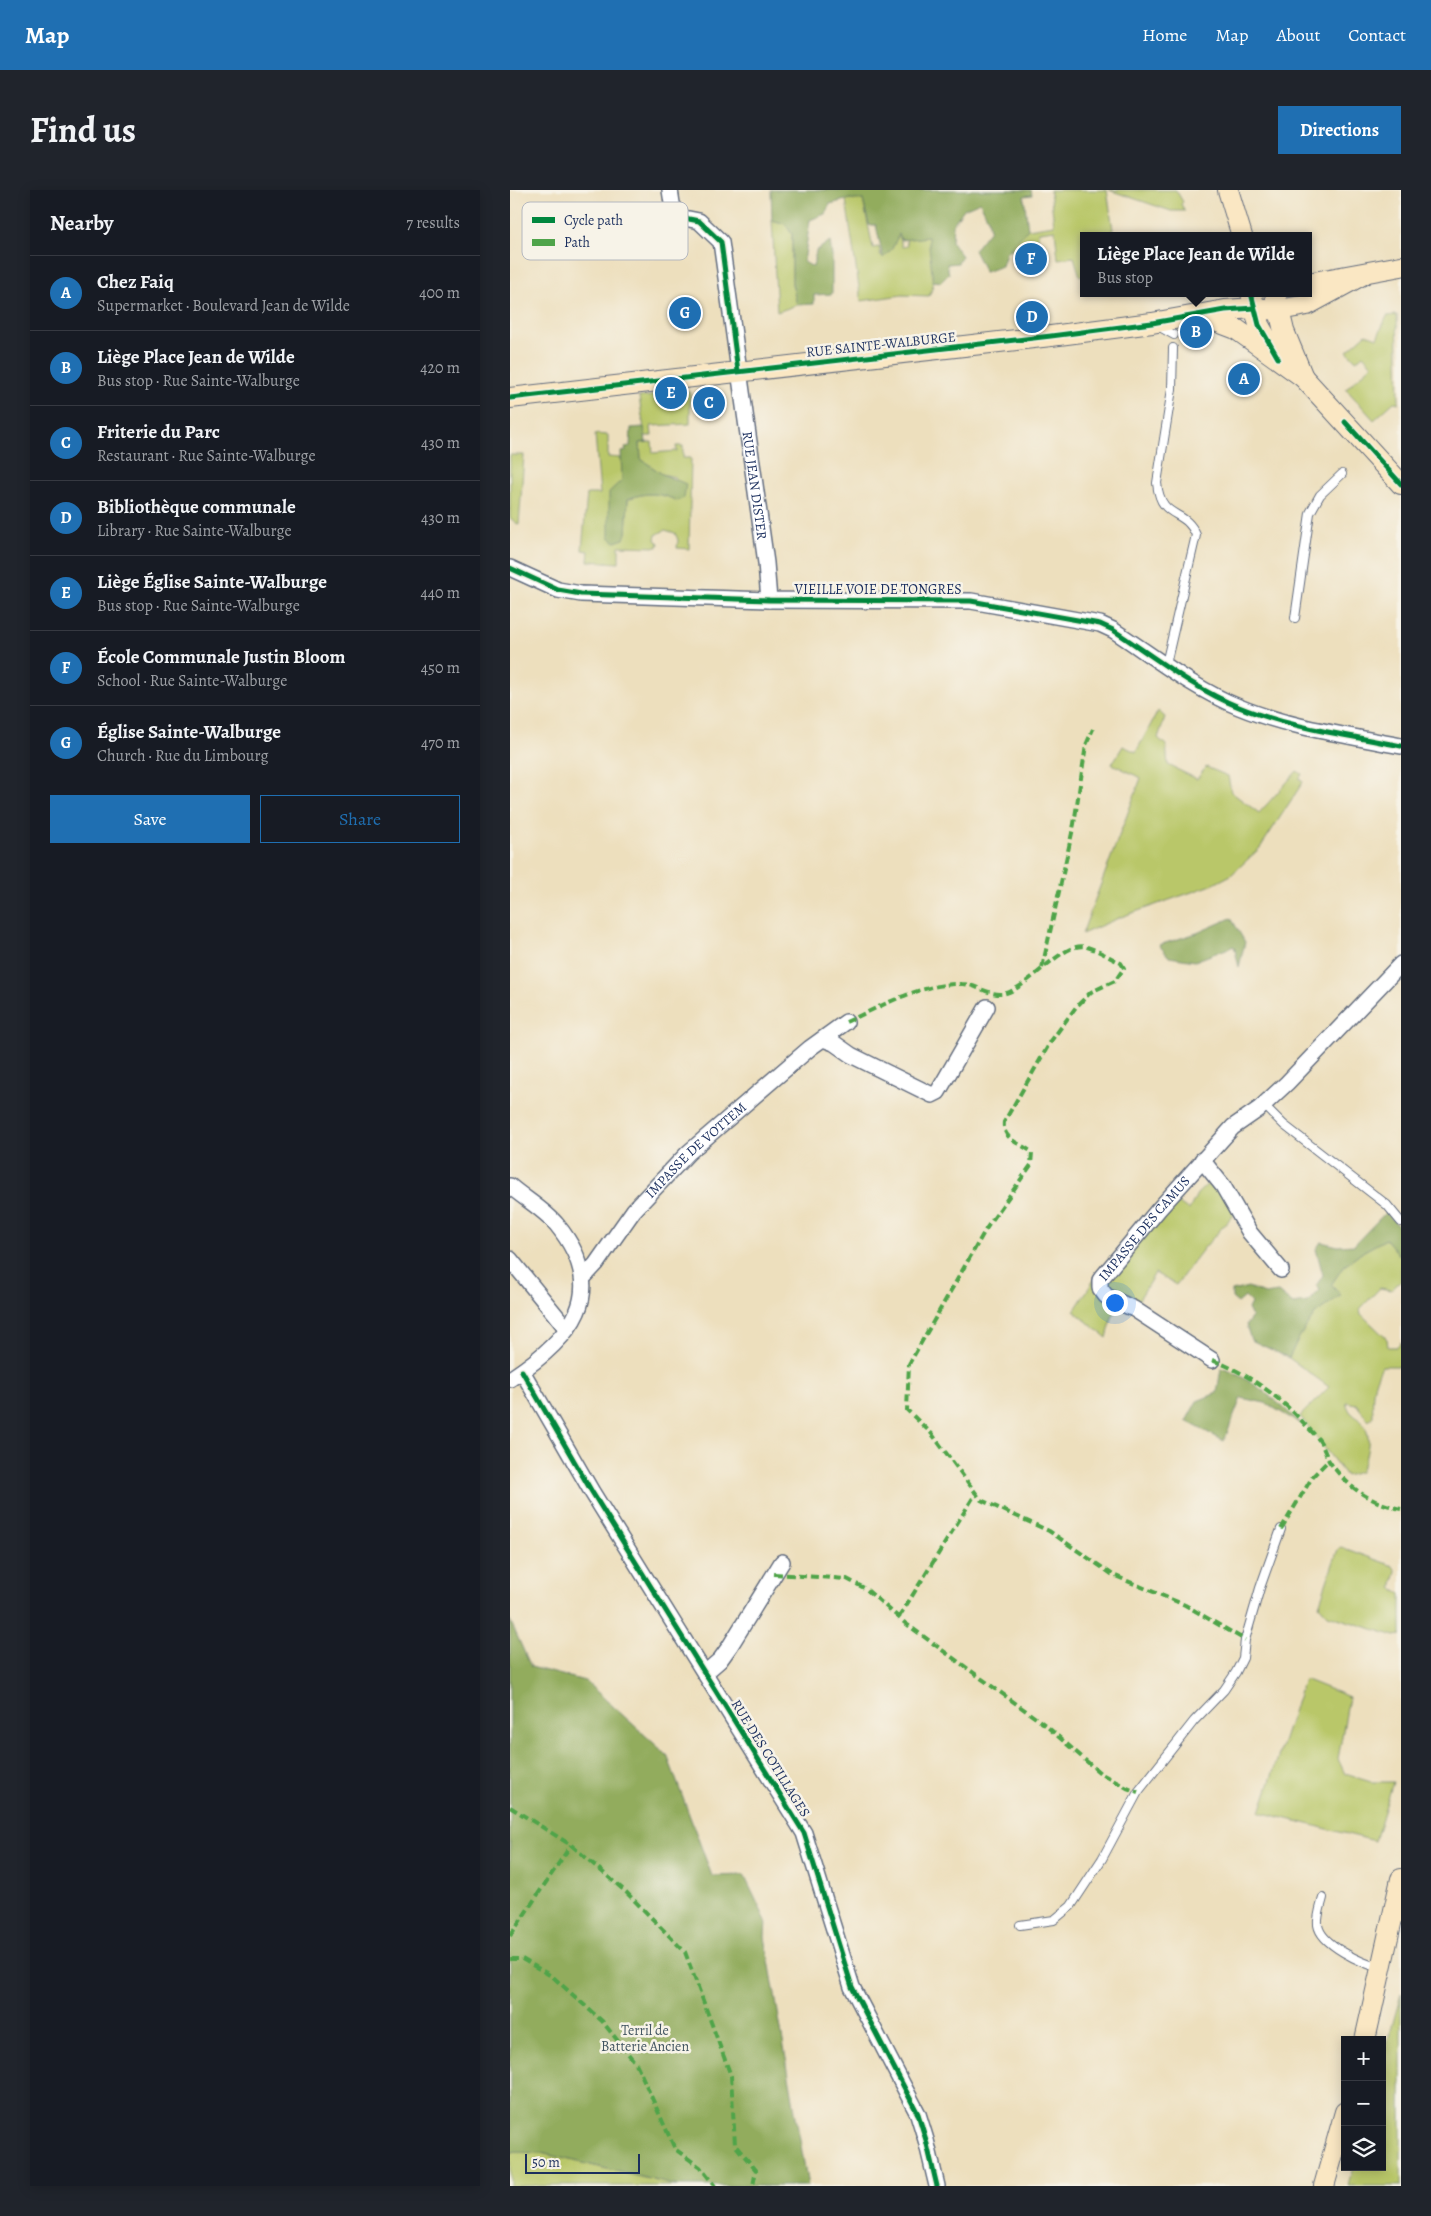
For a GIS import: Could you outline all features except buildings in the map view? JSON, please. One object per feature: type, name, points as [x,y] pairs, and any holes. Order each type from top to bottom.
[{"type":"street","points":[[1228,190],[1241,232]]},
{"type":"street","points":[[1242,190],[1256,232]]},
{"type":"street","name":"RUE JEAN DISTER","points":[[688,219],[699,221],[721,242],[766,563],[769,600]]},
{"type":"street","points":[[1312,282],[1401,266]]},
{"type":"street","points":[[1303,376],[1284,331],[1277,302],[1307,305],[1364,274]]},
{"type":"street","points":[[1252,300],[1259,325],[1278,358]]},
{"type":"street","name":"RUE SAINTE-WALBURGE","points":[[510,398],[1152,323],[1252,300],[1277,302]]},
{"type":"street","points":[[1152,323],[1167,328],[1215,322],[1226,324],[1243,333],[1303,376],[1401,484]]},
{"type":"street","name":"VIEILLE VOIE DE TONGRES","points":[[510,568],[558,590],[581,594],[769,600],[971,601],[1100,624],[1113,630],[1211,694],[1238,707],[1281,722],[1401,746]]},
{"type":"street","name":"IMPASSE DES CAMUS","points":[[1212,1360],[1134,1310],[1106,1296],[1100,1288],[1100,1280],[1202,1160],[1233,1127],[1264,1105],[1378,990],[1401,964]]},
{"type":"street","points":[[823,1039],[932,1095],[938,1092],[987,1007]]},
{"type":"street","name":"IMPASSE DE VOTTEM","points":[[584,1277],[596,1264],[634,1210],[688,1153],[796,1059],[846,1022]]},
{"type":"street","name":"IMPASSE DES CAMUS","points":[[1202,1160],[1223,1186],[1250,1233],[1281,1270]]},
{"type":"street","points":[[510,1186],[556,1224],[573,1248],[584,1277],[583,1296],[577,1312],[567,1329],[552,1347],[516,1375]]},
{"type":"street","points":[[510,1259],[567,1329]]},
{"type":"street","name":"RUE DES COTILLAGES","points":[[516,1375],[592,1492],[804,1833],[852,1987],[918,2114],[937,2186]]},
{"type":"street","points":[[705,1673],[720,1660],[730,1646],[782,1562]]},
{"type":"street","points":[[1366,2036],[1401,1879]]},
{"type":"street","points":[[1324,2186],[1341,2126]]},
{"type":"lane","points":[[1152,323],[1174,335]]},
{"type":"lane","points":[[1166,664],[1196,535],[1193,525],[1182,517],[1168,511],[1158,497],[1157,483],[1172,389],[1173,348]]},
{"type":"lane","points":[[1295,618],[1310,513],[1320,495],[1342,474]]},
{"type":"lane","points":[[1264,1105],[1284,1125],[1387,1206],[1401,1222]]},
{"type":"lane","points":[[1020,1925],[1054,1920],[1071,1906],[1102,1860],[1138,1792],[1194,1721],[1224,1690],[1236,1672],[1243,1658],[1245,1640],[1260,1588],[1281,1530]]},
{"type":"lane","points":[[1323,1898],[1317,1923],[1321,1935],[1344,1952],[1366,1964],[1382,1968]]},
{"type":"green space","points":[[771,190],[1031,190],[1032,195],[1024,196],[1028,229],[1006,253],[1002,266],[985,272],[974,250],[990,230],[988,219],[980,202],[964,209],[953,224],[952,242],[962,256],[958,263],[947,264],[949,274],[941,282],[933,281],[928,237],[901,240],[899,234],[892,249],[883,258],[876,225],[869,225],[863,200],[850,199],[830,204],[825,214],[810,220],[804,262],[813,267],[816,251],[830,241],[832,294],[814,295],[814,304],[797,305],[792,284],[792,234],[785,224],[772,220]]},
{"type":"green space","points":[[1050,190],[1107,190],[1113,232],[1080,232],[1080,276],[1074,257],[1058,259],[1055,230],[1039,232],[1038,242],[1008,250],[1028,229],[1054,225]]},
{"type":"green space","points":[[1109,190],[1176,190],[1183,202],[1181,204],[1185,211],[1171,211]]},
{"type":"green space","points":[[846,200],[863,200],[873,248],[879,247],[881,256],[899,233],[902,247],[907,246],[906,239],[928,236],[933,275],[932,290],[929,296],[902,295],[861,301]]},
{"type":"green space","points":[[772,220],[785,224],[792,234],[792,284],[797,305],[777,312]]},
{"type":"green space","points":[[1397,315],[1399,403],[1394,402],[1374,420],[1346,389],[1372,365],[1363,355],[1356,361],[1347,351],[1366,334],[1377,338],[1387,316]]},
{"type":"green space","points":[[690,392],[690,424],[651,426],[652,436],[645,436],[639,397]]},
{"type":"green space","points":[[644,427],[646,442],[640,443],[641,459],[662,474],[686,484],[684,498],[677,501],[665,496],[652,494],[628,499],[626,533],[624,539],[615,542],[609,537],[609,492],[622,480],[621,452],[626,451],[625,447],[630,446],[631,428]]},
{"type":"green space","points":[[595,434],[608,435],[608,457],[621,458],[626,533],[628,499],[652,494],[665,496],[677,501],[675,477],[662,474],[641,459],[640,443],[652,442],[653,453],[677,451],[676,446],[683,446],[683,458],[691,458],[689,549],[677,548],[678,540],[675,533],[665,530],[656,535],[655,540],[659,543],[658,547],[619,546],[619,563],[588,561],[589,551],[582,550],[587,494],[600,494]]},
{"type":"green space","points":[[510,455],[524,455],[519,525],[510,518]]},
{"type":"green space","points":[[1158,711],[1165,717],[1158,738],[1166,745],[1168,765],[1197,779],[1206,767],[1228,776],[1231,792],[1259,813],[1297,771],[1302,774],[1299,779],[1303,782],[1260,848],[1231,875],[1212,885],[1121,917],[1082,934],[1141,778],[1112,764],[1123,746],[1136,752]]},
{"type":"green space","points":[[1231,918],[1245,942],[1239,967],[1234,946],[1195,961],[1169,957],[1159,945],[1197,933]]},
{"type":"green space","points":[[1213,1179],[1236,1212],[1204,1248],[1176,1285],[1155,1273],[1135,1306],[1109,1290],[1108,1279],[1172,1198],[1189,1210],[1197,1194]]},
{"type":"green space","points":[[1386,1212],[1401,1229],[1401,1257],[1386,1239],[1364,1251],[1343,1267],[1331,1285],[1341,1295],[1315,1314],[1298,1339],[1289,1358],[1251,1340],[1246,1325],[1252,1317],[1248,1309],[1251,1303],[1245,1297],[1238,1303],[1232,1298],[1232,1291],[1248,1287],[1265,1294],[1278,1292],[1293,1304],[1308,1302],[1320,1290],[1316,1286],[1323,1275],[1316,1249],[1321,1242],[1338,1246],[1354,1245]]},
{"type":"green space","points":[[1386,1239],[1401,1257],[1401,1281],[1391,1290],[1380,1288],[1360,1309],[1361,1314],[1387,1339],[1388,1347],[1396,1347],[1401,1342],[1401,1366],[1382,1366],[1374,1385],[1373,1416],[1369,1421],[1356,1404],[1346,1402],[1351,1412],[1366,1428],[1368,1447],[1360,1472],[1346,1476],[1300,1416],[1329,1387],[1289,1358],[1298,1339],[1315,1314],[1341,1295],[1331,1285],[1343,1267],[1364,1251]]},
{"type":"green space","points":[[1099,1272],[1097,1278],[1122,1307],[1113,1314],[1107,1338],[1074,1311]]},
{"type":"green space","points":[[1221,1368],[1233,1372],[1255,1385],[1303,1425],[1265,1403],[1241,1398],[1224,1441],[1186,1421],[1197,1401],[1217,1393]]},
{"type":"green space","points":[[1341,1547],[1393,1566],[1396,1571],[1392,1588],[1401,1593],[1401,1635],[1395,1636],[1328,1615],[1319,1605],[1338,1549]]},
{"type":"green space","name":"Terril de Batterie Ancien","points":[[510,1620],[531,1667],[585,1681],[667,1755],[712,1876],[744,1875],[766,1921],[765,1937],[808,2186],[678,2186],[541,2153],[510,2152]]},
{"type":"green space","points":[[1304,1679],[1349,1697],[1338,1759],[1345,1774],[1371,1782],[1393,1782],[1375,1841],[1260,1812]]},
{"type":"green space","points":[[1401,1994],[1401,2186],[1348,2186],[1352,2171],[1386,2171],[1386,2048]]},
{"type":"green space","points":[[510,2152],[541,2153],[678,2186],[510,2186]]},
{"type":"marked path","points":[[1042,968],[1074,824],[1086,745],[1093,729]]},
{"type":"marked path","points":[[846,1022],[902,997],[932,987],[962,984],[997,994],[1012,991],[1056,958],[1077,947],[1091,948],[1121,963],[1124,968],[1115,981],[1091,992],[1076,1007],[1051,1041],[1004,1122],[1004,1128],[1009,1137],[1032,1152],[1031,1165],[986,1229],[909,1364],[907,1410],[932,1434],[981,1500],[1049,1531],[1113,1575],[1185,1605],[1245,1640]]},
{"type":"marked path","points":[[1212,1360],[1248,1377],[1291,1410],[1317,1437],[1336,1471],[1352,1486],[1369,1498],[1401,1509]]},
{"type":"marked path","points":[[1281,1529],[1313,1476],[1329,1460]]},
{"type":"marked path","points":[[899,1617],[976,1493]]},
{"type":"marked path","points":[[774,1574],[847,1579],[866,1589],[905,1623],[1044,1724],[1100,1773],[1138,1792]]},
{"type":"marked path","points":[[510,1807],[571,1845],[626,1892],[685,1952],[731,2076],[735,2145],[756,2170],[753,2186]]},
{"type":"marked path","points":[[510,1936],[571,1845]]},
{"type":"marked path","points":[[510,1959],[522,1959],[553,1977],[602,2021],[637,2065],[675,2149],[700,2167],[715,2186]]},
{"type":"cycle path","points":[[688,219],[699,221],[721,242],[738,371]]},
{"type":"cycle path","points":[[1252,297],[1259,325],[1278,358]]},
{"type":"cycle path","points":[[510,398],[1051,336],[1152,323],[1225,310],[1254,308]]},
{"type":"cycle path","points":[[1345,422],[1401,484]]},
{"type":"cycle path","points":[[510,568],[558,590],[581,594],[769,600],[971,601],[1100,624],[1113,630],[1190,682],[1239,707],[1298,726],[1401,746]]},
{"type":"cycle path","points":[[522,1371],[592,1492],[804,1833],[852,1987],[918,2114],[937,2186]]},
{"type":"place","name":"École Communale Justin Bloom","points":[[1031,259]]},
{"type":"place","name":"Église Sainte-Walburge","points":[[685,313]]},
{"type":"place","name":"Bibliothèque communale","points":[[1032,317]]},
{"type":"place","name":"Liège Place Jean de Wilde","points":[[1196,332]]},
{"type":"place","name":"Chez Faiq","points":[[1244,379]]},
{"type":"place","name":"Liège Église Sainte-Walburge","points":[[671,393]]},
{"type":"place","name":"Friterie du Parc","points":[[709,403]]}]
